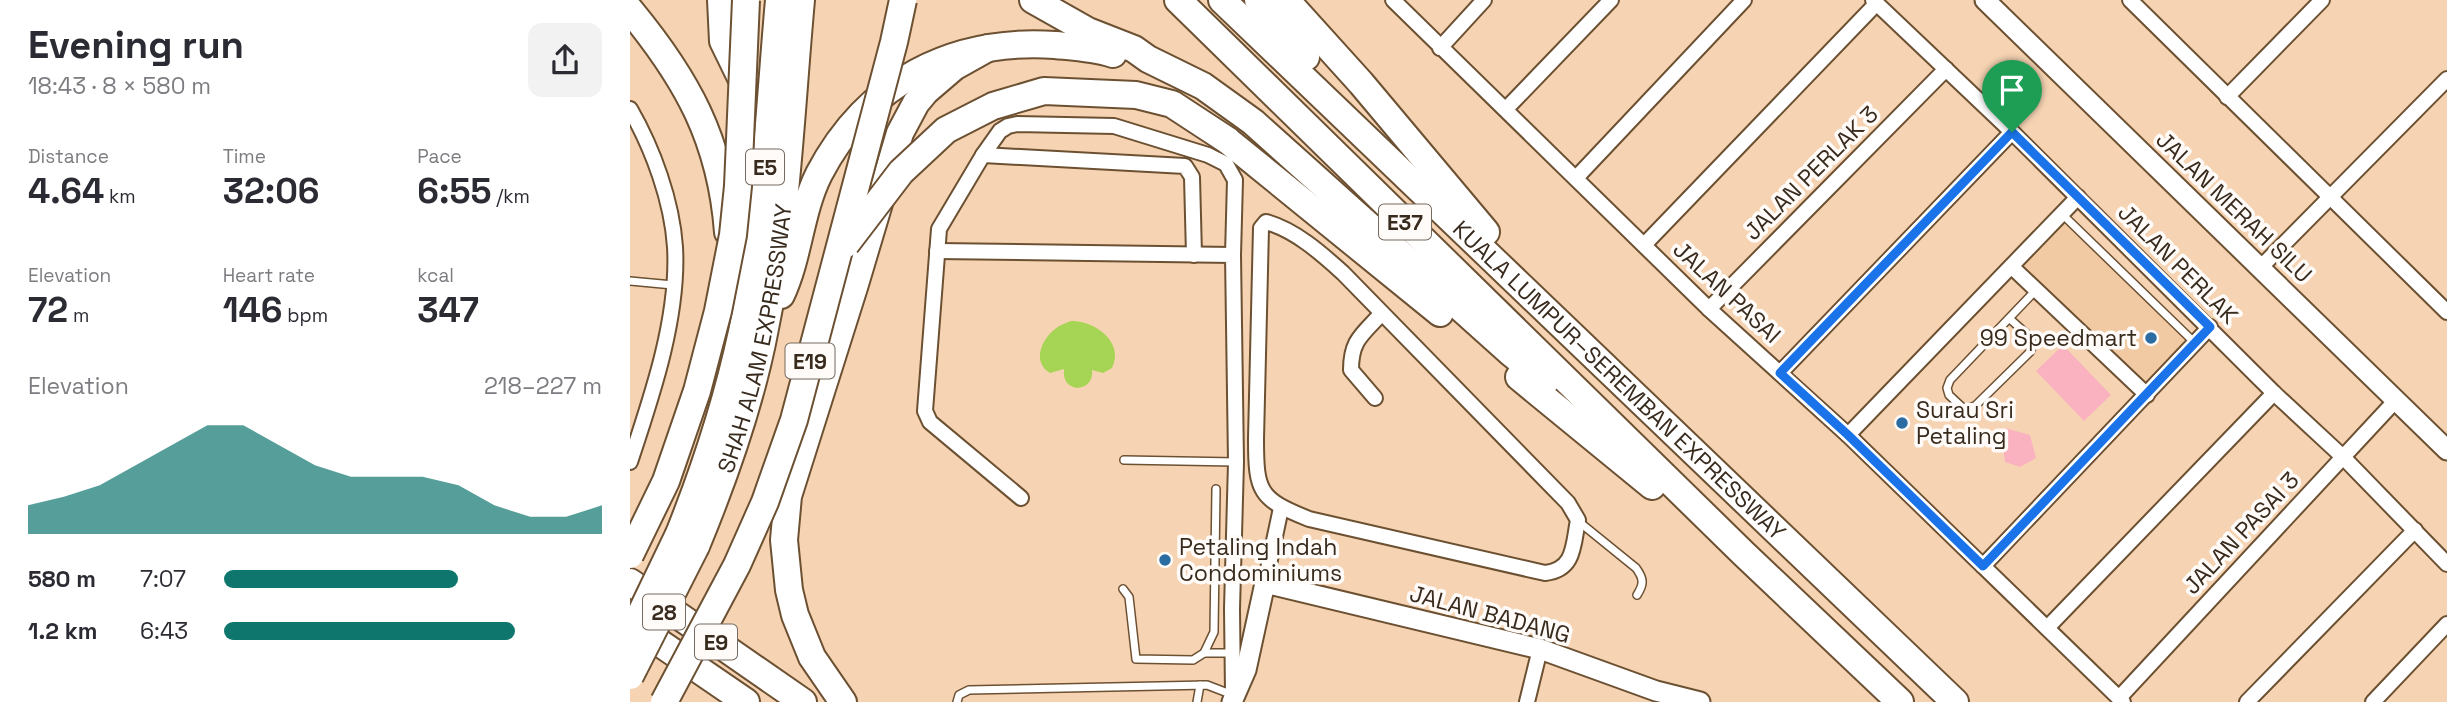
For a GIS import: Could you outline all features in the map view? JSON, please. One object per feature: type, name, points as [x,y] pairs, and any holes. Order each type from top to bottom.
[{"type":"highway","points":[[720,0],[723,41],[743,82]]},
{"type":"highway","points":[[630,555],[666,481],[697,391],[718,311],[733,234],[738,186],[746,0]]},
{"type":"highway","name":"SHAH ALAM EXPRESSWAY","points":[[753,331],[779,0]]},
{"type":"highway","name":"SHAH ALAM EXPRESSWAY","points":[[687,540],[733,446],[753,331],[783,204],[801,0]]},
{"type":"highway","name":"E19","points":[[664,702],[737,565],[765,502],[794,420],[903,0]]},
{"type":"highway","points":[[1034,0],[1088,31],[1135,49],[1148,59],[1203,86],[1253,122],[1518,359],[1632,444]]},
{"type":"highway","name":"KUALA LUMPUR–SEREMBAN EXPRESSWAY","points":[[1178,0],[1743,553],[1900,702]]},
{"type":"highway","name":"KUALA LUMPUR–SEREMBAN EXPRESSWAY","points":[[1222,0],[1955,702]]},
{"type":"highway","points":[[1258,0],[1276,25],[1316,68],[1348,119]]},
{"type":"highway","points":[[1286,0],[1361,83],[1580,343]]},
{"type":"highway","points":[[630,10],[677,71],[713,152],[721,180],[728,230],[726,312],[753,331],[789,278],[815,185],[830,154],[863,113],[898,82],[938,61],[988,48],[1039,44],[1099,50],[1127,58],[1148,59]]},
{"type":"highway","points":[[843,702],[812,657],[795,615],[789,590],[784,540],[788,496],[900,133],[916,103],[926,91],[954,67],[988,48]]},
{"type":"highway","points":[[838,255],[901,172],[946,130],[993,106],[1045,91],[1136,95],[1172,104],[1227,139],[1713,536],[1743,553]]},
{"type":"highway","name":"28","points":[[630,636],[687,540]]},
{"type":"highway","name":"28","points":[[630,676],[687,540]]},
{"type":"highway","name":"E9","points":[[630,582],[803,702]]},
{"type":"highway","name":"E9","points":[[630,623],[746,702]]},
{"type":"street","name":"JALAN PASAI","points":[[1393,0],[1709,309],[1848,435],[2121,700]]},
{"type":"street","points":[[1440,48],[1484,0]]},
{"type":"street","points":[[1506,109],[1611,0]]},
{"type":"street","points":[[1576,178],[1744,0]]},
{"type":"street","name":"JALAN MERAH SILU","points":[[1985,0],[2447,450]]},
{"type":"street","points":[[2130,0],[2447,312]]},
{"type":"street","points":[[2227,97],[2322,0]]},
{"type":"street","points":[[1644,245],[1875,2]]},
{"type":"street","name":"JALAN PERLAK","points":[[1875,2],[2012,132],[2274,393],[2343,457],[2447,564]]},
{"type":"street","name":"JALAN PERLAK 3","points":[[1709,309],[1946,69]]},
{"type":"street","points":[[2261,267],[2447,79]]},
{"type":"street","points":[[630,109],[647,145],[669,214],[675,248],[673,285],[659,368],[630,462]]},
{"type":"street","points":[[1021,498],[930,422],[925,411],[939,229],[983,155],[1000,131],[1017,124],[1114,126],[1208,155],[1226,164],[1235,180],[1233,255],[1236,462],[1232,609],[1235,700]]},
{"type":"street","points":[[1780,373],[2012,132]]},
{"type":"street","points":[[983,155],[1185,166],[1192,177],[1194,254]]},
{"type":"street","points":[[1848,435],[2078,197]]},
{"type":"street","points":[[1266,222],[1278,226],[1322,254],[1568,503],[1578,520],[1570,557],[1565,567],[1545,573],[1309,519],[1281,508],[1262,492],[1256,470],[1259,299],[1263,224],[1266,222]]},
{"type":"street","points":[[937,251],[1233,255]]},
{"type":"street","points":[[2012,267],[2147,395]]},
{"type":"street","points":[[1375,398],[1351,370],[1351,358],[1356,342],[1381,314]]},
{"type":"street","points":[[1983,566],[2210,327]]},
{"type":"street","points":[[2047,628],[2274,393]]},
{"type":"street","name":"JALAN PASAI 3","points":[[2121,700],[2397,399]]},
{"type":"street","points":[[1235,700],[1246,670],[1281,508]]},
{"type":"street","points":[[2247,702],[2414,530]]},
{"type":"street","name":"JALAN BADANG","points":[[1265,583],[1540,649],[1655,696],[1700,702]]},
{"type":"street","points":[[2372,702],[2447,624]]},
{"type":"street","points":[[1527,702],[1540,649]]},
{"type":"lane","points":[[2062,214],[2195,344]]},
{"type":"lane","points":[[630,281],[673,285]]},
{"type":"lane","points":[[2010,319],[2029,337],[2033,345],[2030,352],[1975,406],[1964,410],[1949,395],[1947,388],[1950,380],[2036,289]]},
{"type":"lane","points":[[1124,460],[1236,462]]},
{"type":"lane","points":[[1123,589],[1129,597],[1136,659],[1193,660],[1204,653],[1214,632],[1216,489]]},
{"type":"lane","points":[[1578,520],[1636,568],[1643,578],[1643,585],[1637,596]]},
{"type":"lane","points":[[1204,653],[1233,653]]},
{"type":"lane","points":[[957,702],[959,695],[969,690],[1200,685],[1207,685],[1235,700]]},
{"type":"lane","points":[[1197,702],[1200,685]]},
{"type":"shaded area","points":[[2063,220],[2189,342],[2146,387],[2020,267]]},
{"type":"shaded area","points":[[1071,321],[1089,324],[1105,334],[1111,341],[1115,358],[1112,368],[1103,373],[1092,370],[1089,382],[1077,388],[1066,382],[1064,369],[1050,373],[1044,368],[1040,357],[1040,351],[1050,334]]},
{"type":"shaded area","points":[[2063,345],[2111,395],[2084,421],[2036,371]]},
{"type":"shaded area","points":[[2005,428],[2030,435],[2036,458],[2020,467],[2005,462],[2003,447],[1997,443]]},
{"type":"place","name":"99 Speedmart","points":[[2151,338]]},
{"type":"place","name":"Surau Sri Petaling","points":[[1902,423]]},
{"type":"place","name":"Petaling Indah Condominiums","points":[[1165,560]]},
{"type":"route","points":[[2012,132],[2210,327],[1983,566],[1780,373],[2012,132]]}]
